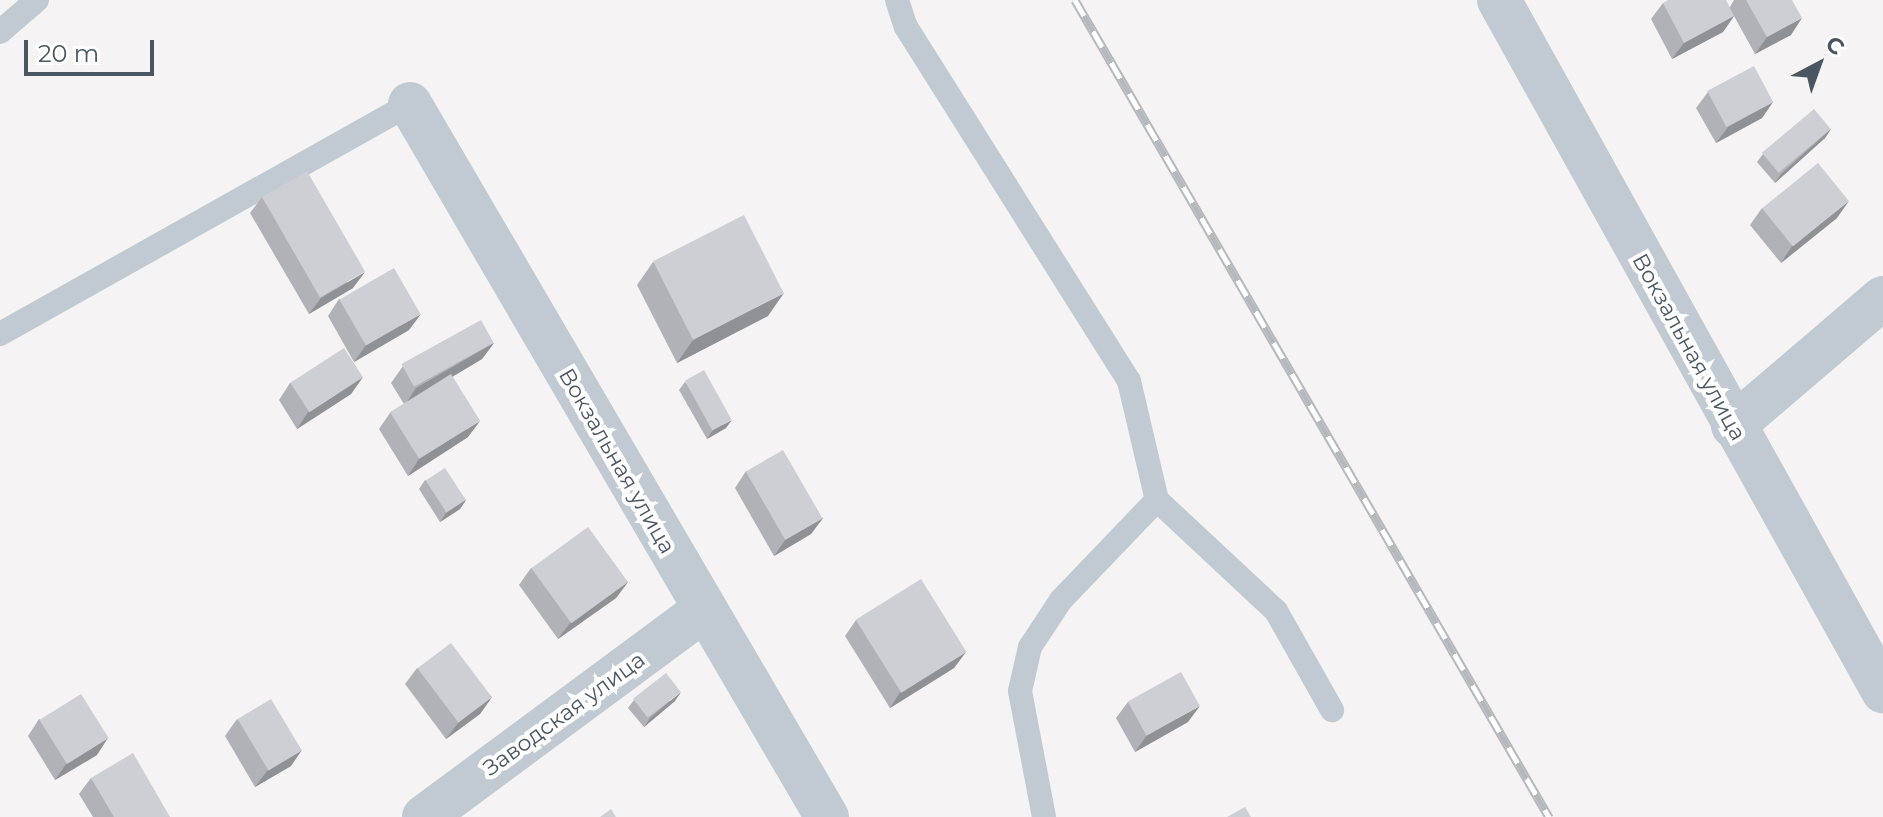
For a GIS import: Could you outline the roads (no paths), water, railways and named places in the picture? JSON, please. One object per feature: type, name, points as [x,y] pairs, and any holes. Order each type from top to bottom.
[{"type":"street","name":"Вокзальная улица","points":[[1499,0],[1883,691]]},
{"type":"street","name":"Вокзальная улица","points":[[410,104],[827,817]]},
{"type":"street","points":[[1733,426],[1883,298]]},
{"type":"street","name":"Заводская улица","points":[[424,817],[704,610]]},
{"type":"lane","points":[[0,32],[37,0]]},
{"type":"lane","points":[[897,0],[906,27],[1129,381],[1157,500],[1276,611],[1332,710]]},
{"type":"lane","points":[[0,334],[410,104]]},
{"type":"lane","points":[[1044,817],[1020,691],[1030,647],[1061,600],[1157,500]]},
{"type":"railway","points":[[1075,0],[1549,817]]}]
